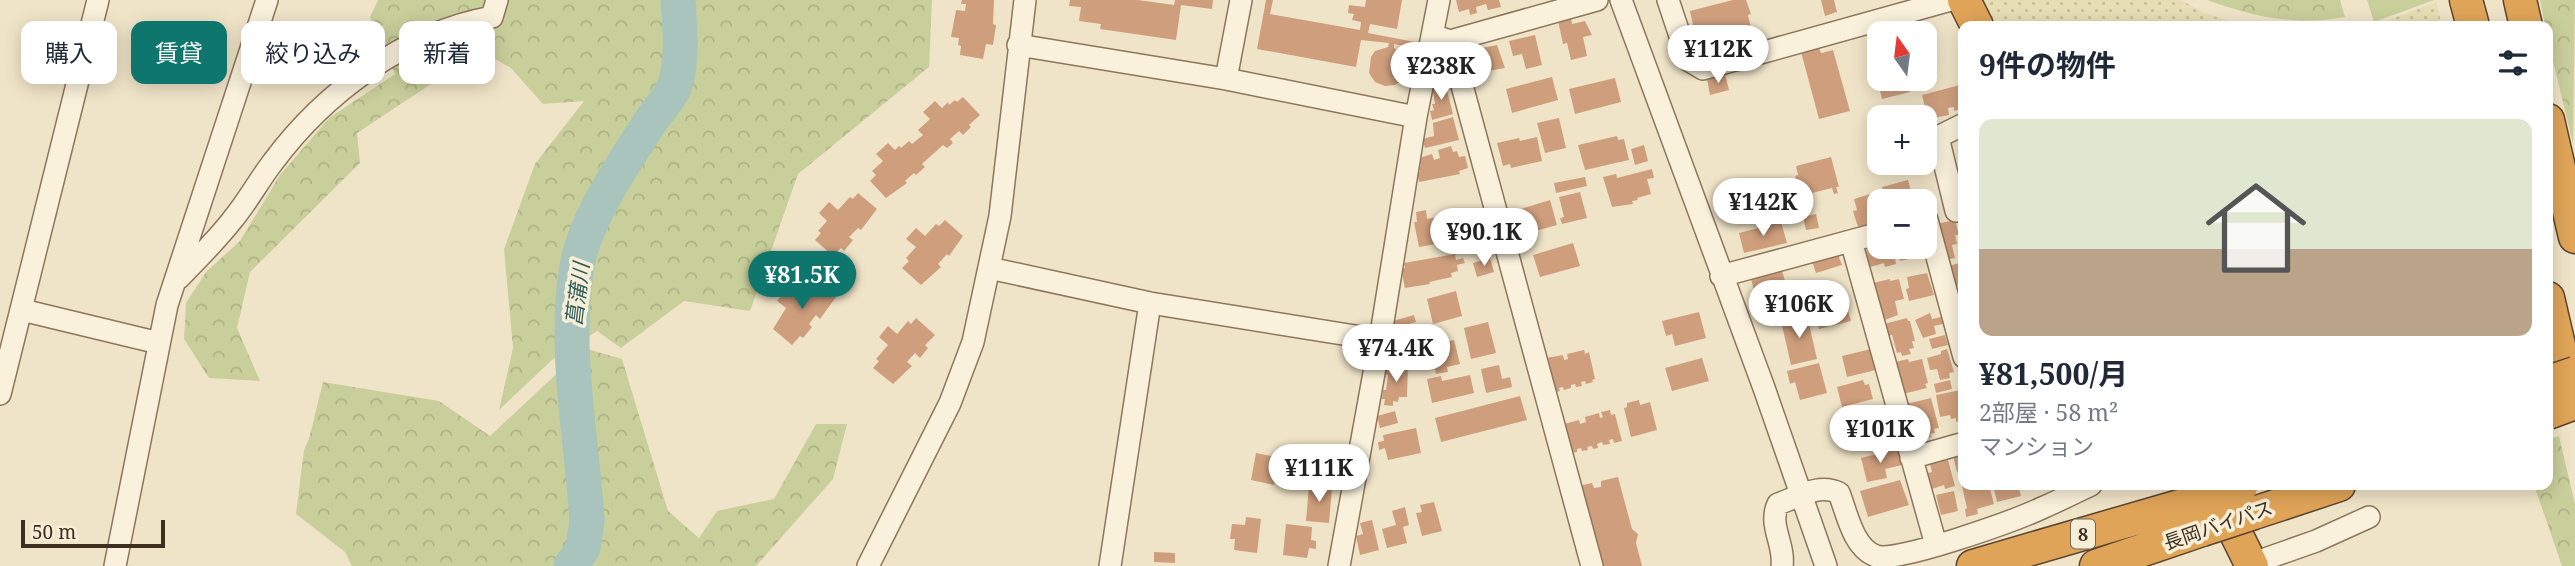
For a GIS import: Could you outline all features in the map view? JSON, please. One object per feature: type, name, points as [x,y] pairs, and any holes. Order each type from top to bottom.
[{"type":"highway","points":[[1964,0],[1974,21]]},
{"type":"highway","points":[[2466,0],[2472,21]]},
{"type":"highway","points":[[2483,0],[2488,21]]},
{"type":"highway","points":[[2520,0],[2525,21]]},
{"type":"highway","points":[[2553,142],[2575,237]]},
{"type":"highway","points":[[2553,319],[2575,413]]},
{"type":"highway","points":[[2553,380],[2575,373]]},
{"type":"highway","points":[[2553,411],[2575,403]]},
{"type":"highway","name":"長岡バイパス","points":[[1973,566],[2225,500],[2301,490]]},
{"type":"highway","points":[[2225,500],[2249,565]]},
{"type":"highway","name":"長岡バイパス","points":[[2096,566],[2225,500]]},
{"type":"street","points":[[0,394],[98,0]]},
{"type":"street","points":[[115,566],[172,285],[267,0]]},
{"type":"street","points":[[172,285],[234,219],[274,160],[320,108],[396,52],[462,22],[492,17],[497,0]]},
{"type":"street","points":[[868,566],[950,403],[967,361],[1000,216],[1025,0]]},
{"type":"street","points":[[1226,79],[1241,0]]},
{"type":"street","points":[[1439,0],[1441,38],[1592,566]]},
{"type":"street","points":[[1441,38],[1597,0]]},
{"type":"street","points":[[1621,0],[1826,566]]},
{"type":"street","points":[[1668,0],[1688,60],[1703,69],[1951,0]]},
{"type":"street","points":[[1339,566],[1380,340],[1416,117],[1441,38]]},
{"type":"street","points":[[1018,45],[1226,79],[1416,117]]},
{"type":"street","points":[[1958,127],[1938,136],[1958,204]]},
{"type":"street","points":[[1937,217],[1958,212]]},
{"type":"street","points":[[1721,276],[1867,237]]},
{"type":"street","points":[[1851,241],[1937,545]]},
{"type":"street","points":[[1937,259],[1958,335]]},
{"type":"street","points":[[989,268],[1150,303],[1380,340]]},
{"type":"street","points":[[1110,566],[1150,303]]},
{"type":"street","points":[[22,310],[159,343]]},
{"type":"street","points":[[1911,458],[1958,445]]},
{"type":"street","points":[[1782,566],[1783,554],[1773,513],[1778,504],[1829,488],[1839,493],[1857,540],[1867,551],[1877,556],[1892,557],[1937,545],[2040,509],[2080,490]]},
{"type":"street","points":[[2249,565],[2316,541],[2369,517]]},
{"type":"shaded area","points":[[1976,0],[2181,0],[2204,13],[2229,21],[1987,21]]},
{"type":"shaded area","points":[[2436,2],[2441,21],[2386,21]]},
{"type":"green space","points":[[378,0],[932,0],[929,67],[798,174],[750,311],[684,301],[621,348],[597,331],[552,360],[499,410],[513,348],[504,249],[535,164],[584,101],[543,104],[511,68],[495,59],[495,21],[399,21],[399,84],[431,84],[357,133],[360,163],[250,272],[237,328],[260,381],[209,378],[184,339],[186,303],[206,272],[240,241],[280,175],[329,118],[380,84],[385,84],[385,81],[395,74],[385,51],[385,21],[372,21],[370,17]]},
{"type":"green space","points":[[2207,0],[2340,0],[2345,17],[2309,21],[2275,18]]},
{"type":"green space","points":[[2367,0],[2434,0],[2377,21],[2374,21]]},
{"type":"green space","points":[[2540,0],[2575,0],[2573,144],[2553,61],[2553,21],[2544,21]]},
{"type":"green space","points":[[584,348],[622,359],[668,511],[699,538],[717,511],[774,499],[816,424],[847,424],[833,479],[756,566],[352,566],[345,552],[296,514],[304,450],[323,382],[439,401],[490,436]]},
{"type":"green space","points":[[2559,436],[2575,504],[2575,566],[2562,566],[2536,490],[2553,490],[2553,438]]},
{"type":"building","points":[[962,0],[994,0],[993,24],[996,25],[993,45],[986,44],[983,59],[960,55],[959,38],[951,37],[956,10],[965,11],[966,4],[961,4]]},
{"type":"building","points":[[1070,0],[1138,0],[1174,5],[1175,0],[1213,0],[1212,9],[1181,5],[1176,40],[1100,29],[1101,24],[1079,21],[1081,7],[1069,6]]},
{"type":"building","points":[[1266,0],[1273,0],[1270,14],[1360,30],[1361,22],[1352,20],[1354,14],[1348,13],[1349,5],[1365,7],[1366,0],[1402,0],[1397,29],[1370,24],[1368,33],[1415,42],[1414,48],[1394,44],[1394,48],[1405,56],[1408,63],[1404,79],[1395,85],[1385,86],[1375,82],[1369,73],[1371,57],[1375,51],[1388,47],[1389,43],[1361,40],[1356,67],[1257,49]]},
{"type":"building","points":[[1456,0],[1499,0],[1501,7],[1488,10],[1486,4],[1476,7],[1477,13],[1470,15],[1469,9],[1459,12]]},
{"type":"building","points":[[1733,0],[1746,0],[1751,14],[1748,15],[1751,28],[1697,43],[1690,11]]},
{"type":"building","points":[[1821,0],[1834,0],[1837,12],[1825,16]]},
{"type":"building","points":[[1571,18],[1572,24],[1585,21],[1592,35],[1583,37],[1587,56],[1571,60],[1567,43],[1563,44],[1558,21]]},
{"type":"building","points":[[1535,35],[1542,65],[1526,69],[1522,54],[1513,56],[1509,41]]},
{"type":"building","points":[[1497,45],[1505,68],[1488,71],[1489,76],[1469,81],[1463,57],[1470,56],[1469,51],[1483,51],[1482,48]]},
{"type":"building","points":[[1819,47],[1821,53],[1833,50],[1850,111],[1819,119],[1801,52]]},
{"type":"building","points":[[1725,74],[1729,90],[1710,95],[1707,79]]},
{"type":"building","points":[[1552,77],[1558,100],[1512,113],[1506,89]]},
{"type":"building","points":[[1615,78],[1621,102],[1575,114],[1569,89]]},
{"type":"building","points":[[1445,83],[1453,114],[1432,120],[1430,111],[1434,110],[1432,104],[1435,104],[1432,86]]},
{"type":"building","points":[[1958,86],[1958,110],[1948,108],[1949,115],[1937,117],[1937,105],[1924,105],[1922,95]]},
{"type":"building","points":[[1880,91],[1910,91],[1910,92],[1882,99]]},
{"type":"building","points":[[963,97],[980,115],[969,125],[971,127],[963,135],[959,131],[950,139],[953,143],[947,148],[943,145],[922,164],[925,167],[916,175],[914,173],[905,181],[907,183],[886,198],[870,181],[876,175],[872,171],[883,161],[876,154],[888,143],[895,150],[909,141],[912,144],[923,135],[918,130],[930,119],[923,112],[935,101],[942,108],[948,102],[949,105]]},
{"type":"building","points":[[1453,117],[1459,140],[1425,148],[1422,139],[1434,136],[1433,123]]},
{"type":"building","points":[[1559,118],[1566,148],[1545,153],[1537,123]]},
{"type":"building","points":[[1617,136],[1618,140],[1624,139],[1629,160],[1585,170],[1578,145]]},
{"type":"building","points":[[1537,137],[1542,161],[1511,168],[1510,164],[1503,166],[1497,143]]},
{"type":"building","points":[[1644,145],[1648,161],[1635,165],[1631,149]]},
{"type":"building","points":[[1451,146],[1459,157],[1465,156],[1468,168],[1459,171],[1460,174],[1419,182],[1419,158],[1432,154],[1434,160],[1440,158],[1438,150]]},
{"type":"building","points":[[1831,157],[1839,187],[1836,187],[1838,193],[1834,194],[1832,188],[1804,195],[1800,181],[1797,182],[1795,176],[1798,175],[1796,166]]},
{"type":"building","points":[[1652,169],[1654,178],[1647,179],[1651,194],[1637,198],[1638,200],[1632,201],[1633,204],[1612,207],[1603,177],[1616,174],[1617,178]]},
{"type":"building","points":[[1585,177],[1587,186],[1556,193],[1554,183]]},
{"type":"building","points":[[1908,180],[1910,189],[1883,189],[1882,187]]},
{"type":"building","points":[[1580,192],[1587,218],[1562,224],[1560,218],[1564,217],[1559,197]]},
{"type":"building","points":[[858,193],[877,209],[861,230],[858,228],[849,237],[853,240],[844,251],[841,248],[833,256],[815,240],[821,233],[818,231],[827,221],[819,213],[829,202],[838,210],[850,197],[853,199]]},
{"type":"building","points":[[1867,195],[1867,225],[1859,227],[1857,224],[1853,211],[1857,210],[1854,199]]},
{"type":"building","points":[[1550,200],[1557,225],[1517,236],[1511,212]]},
{"type":"building","points":[[1426,210],[1427,219],[1454,216],[1458,236],[1452,237],[1453,241],[1419,247],[1414,222],[1417,222],[1416,212]]},
{"type":"building","points":[[1816,214],[1819,228],[1806,230],[1803,217]]},
{"type":"building","points":[[945,220],[963,236],[949,256],[947,254],[938,264],[941,267],[921,285],[902,268],[909,261],[906,258],[916,247],[906,239],[916,228],[925,236],[936,224],[939,226]]},
{"type":"building","points":[[1955,220],[1957,244],[1952,245],[1955,258],[1942,261],[1937,243],[1937,224]]},
{"type":"building","points":[[1781,222],[1787,243],[1744,253],[1739,233]]},
{"type":"building","points":[[1573,243],[1580,266],[1540,277],[1533,255]]},
{"type":"building","points":[[1836,249],[1842,265],[1816,273],[1811,258]]},
{"type":"building","points":[[1455,254],[1456,260],[1463,258],[1465,263],[1457,265],[1458,271],[1451,273],[1452,277],[1405,288],[1401,269],[1405,268],[1404,263]]},
{"type":"building","points":[[1490,258],[1494,272],[1477,277],[1473,263]]},
{"type":"building","points":[[1868,259],[1895,259],[1896,264],[1885,267],[1884,263],[1870,267]]},
{"type":"building","points":[[1958,264],[1958,286],[1954,278],[1947,279],[1944,267]]},
{"type":"building","points":[[1781,266],[1787,289],[1756,298],[1750,275]]},
{"type":"building","points":[[1927,273],[1934,295],[1909,301],[1907,277]]},
{"type":"building","points":[[1899,279],[1904,299],[1895,301],[1898,315],[1882,321],[1873,283]]},
{"type":"building","points":[[816,280],[836,297],[820,319],[816,315],[809,324],[812,327],[803,338],[800,336],[792,345],[773,329],[786,308],[777,301],[788,288],[797,296],[806,285],[809,288]]},
{"type":"building","points":[[1832,280],[1834,295],[1808,300],[1805,286]]},
{"type":"building","points":[[1456,291],[1462,316],[1433,324],[1427,299]]},
{"type":"building","points":[[1846,304],[1851,321],[1819,329],[1815,312]]},
{"type":"building","points":[[1699,312],[1706,338],[1675,346],[1672,334],[1666,336],[1662,321]]},
{"type":"building","points":[[1930,313],[1932,319],[1941,317],[1943,324],[1934,326],[1936,334],[1923,338],[1915,320]]},
{"type":"building","points":[[1414,315],[1416,322],[1395,328],[1393,321]]},
{"type":"building","points":[[1807,315],[1817,359],[1791,365],[1781,321]]},
{"type":"building","points":[[916,318],[935,335],[925,345],[928,348],[920,358],[915,353],[907,362],[912,366],[893,384],[873,368],[879,361],[876,359],[888,345],[879,337],[888,326],[897,334],[908,321],[911,324]]},
{"type":"building","points":[[1907,318],[1915,341],[1912,341],[1914,348],[1909,349],[1911,354],[1902,356],[1901,352],[1897,353],[1892,335],[1887,336],[1884,324]]},
{"type":"building","points":[[1488,322],[1496,353],[1471,359],[1464,328]]},
{"type":"building","points":[[1945,335],[1948,345],[1932,349],[1929,339]]},
{"type":"building","points":[[1454,340],[1460,364],[1447,367],[1448,372],[1436,374],[1430,362],[1433,361],[1428,346]]},
{"type":"building","points":[[1871,349],[1876,370],[1847,377],[1842,356]]},
{"type":"building","points":[[1947,349],[1954,372],[1949,373],[1950,378],[1940,380],[1937,369],[1930,370],[1927,358]]},
{"type":"building","points":[[1584,350],[1585,354],[1589,352],[1595,379],[1593,382],[1581,382],[1582,386],[1576,387],[1575,384],[1571,385],[1571,388],[1559,388],[1560,391],[1552,393],[1546,358],[1563,355],[1564,360],[1568,359],[1567,354]]},
{"type":"building","points":[[1702,358],[1709,381],[1672,391],[1665,368]]},
{"type":"building","points":[[1908,359],[1909,362],[1922,359],[1928,383],[1925,384],[1927,388],[1903,394],[1895,362]]},
{"type":"building","points":[[1819,363],[1827,393],[1800,400],[1795,382],[1790,384],[1787,371]]},
{"type":"building","points":[[1390,364],[1408,365],[1407,397],[1399,397],[1398,402],[1393,401],[1393,406],[1384,405],[1385,399],[1382,399],[1388,375],[1384,374],[1385,368],[1390,369]]},
{"type":"building","points":[[1499,365],[1502,379],[1510,377],[1512,387],[1486,393],[1481,369]]},
{"type":"building","points":[[1470,375],[1474,393],[1432,403],[1427,379],[1441,376],[1442,381]]},
{"type":"building","points":[[1863,380],[1865,385],[1869,384],[1873,399],[1842,407],[1837,387]]},
{"type":"building","points":[[1950,380],[1952,389],[1936,393],[1934,384]]},
{"type":"building","points":[[1958,391],[1958,422],[1956,418],[1951,419],[1950,415],[1940,417],[1936,395]]},
{"type":"building","points":[[1520,396],[1527,420],[1441,442],[1435,418]]},
{"type":"building","points":[[1931,398],[1939,428],[1934,429],[1935,433],[1930,434],[1931,437],[1915,441],[1906,404]]},
{"type":"building","points":[[1639,400],[1640,405],[1650,402],[1657,430],[1631,437],[1624,408],[1627,403]]},
{"type":"building","points":[[1610,410],[1611,415],[1615,414],[1622,441],[1614,443],[1613,439],[1609,440],[1610,444],[1597,444],[1598,448],[1593,449],[1592,446],[1582,451],[1581,448],[1571,453],[1564,424],[1579,420],[1580,424],[1586,422],[1585,417],[1599,413],[1600,418],[1603,417],[1601,412]]},
{"type":"building","points":[[1395,411],[1398,423],[1380,428],[1377,416]]},
{"type":"building","points":[[1416,428],[1421,453],[1388,460],[1385,448],[1379,450],[1378,442],[1384,441],[1383,435]]},
{"type":"building","points":[[1898,449],[1902,465],[1885,469],[1887,478],[1867,482],[1861,458]]},
{"type":"building","points":[[1256,453],[1280,458],[1274,485],[1251,480]]},
{"type":"building","points":[[1958,455],[1958,472],[1957,472],[1953,456]]},
{"type":"building","points":[[1948,460],[1955,486],[1945,489],[1944,485],[1932,489],[1928,473],[1932,472],[1930,464]]},
{"type":"building","points":[[1618,477],[1632,529],[1638,534],[1636,543],[1642,566],[1598,566],[1578,486],[1592,483],[1594,488],[1601,487],[1601,481]]},
{"type":"building","points":[[1900,480],[1909,505],[1868,517],[1860,491]]},
{"type":"building","points":[[1309,486],[1332,488],[1329,523],[1306,521]]},
{"type":"building","points":[[1963,490],[1990,490],[1994,504],[1977,509],[1978,514],[1966,517]]},
{"type":"building","points":[[1994,490],[2019,490],[2021,496],[1997,502]]},
{"type":"building","points":[[1954,491],[1958,511],[1941,515],[1936,495]]},
{"type":"building","points":[[1434,502],[1442,531],[1422,536],[1416,513],[1422,512],[1420,505]]},
{"type":"building","points":[[1405,507],[1409,525],[1403,527],[1407,543],[1387,548],[1382,529],[1396,525],[1392,511]]},
{"type":"building","points":[[1246,517],[1261,519],[1257,553],[1234,550],[1235,539],[1230,539],[1232,524],[1245,525]]},
{"type":"building","points":[[1372,520],[1379,550],[1360,555],[1356,536],[1363,534],[1360,523]]},
{"type":"building","points":[[1286,524],[1312,527],[1311,540],[1316,541],[1316,549],[1309,548],[1307,558],[1283,555]]},
{"type":"building","points":[[1154,552],[1175,553],[1175,563],[1154,562]]},
{"type":"waterway","name":"菖蒲川","points":[[571,566],[583,548],[587,521],[573,362],[573,298],[577,266],[596,211],[675,85],[680,54],[678,0]]}]
